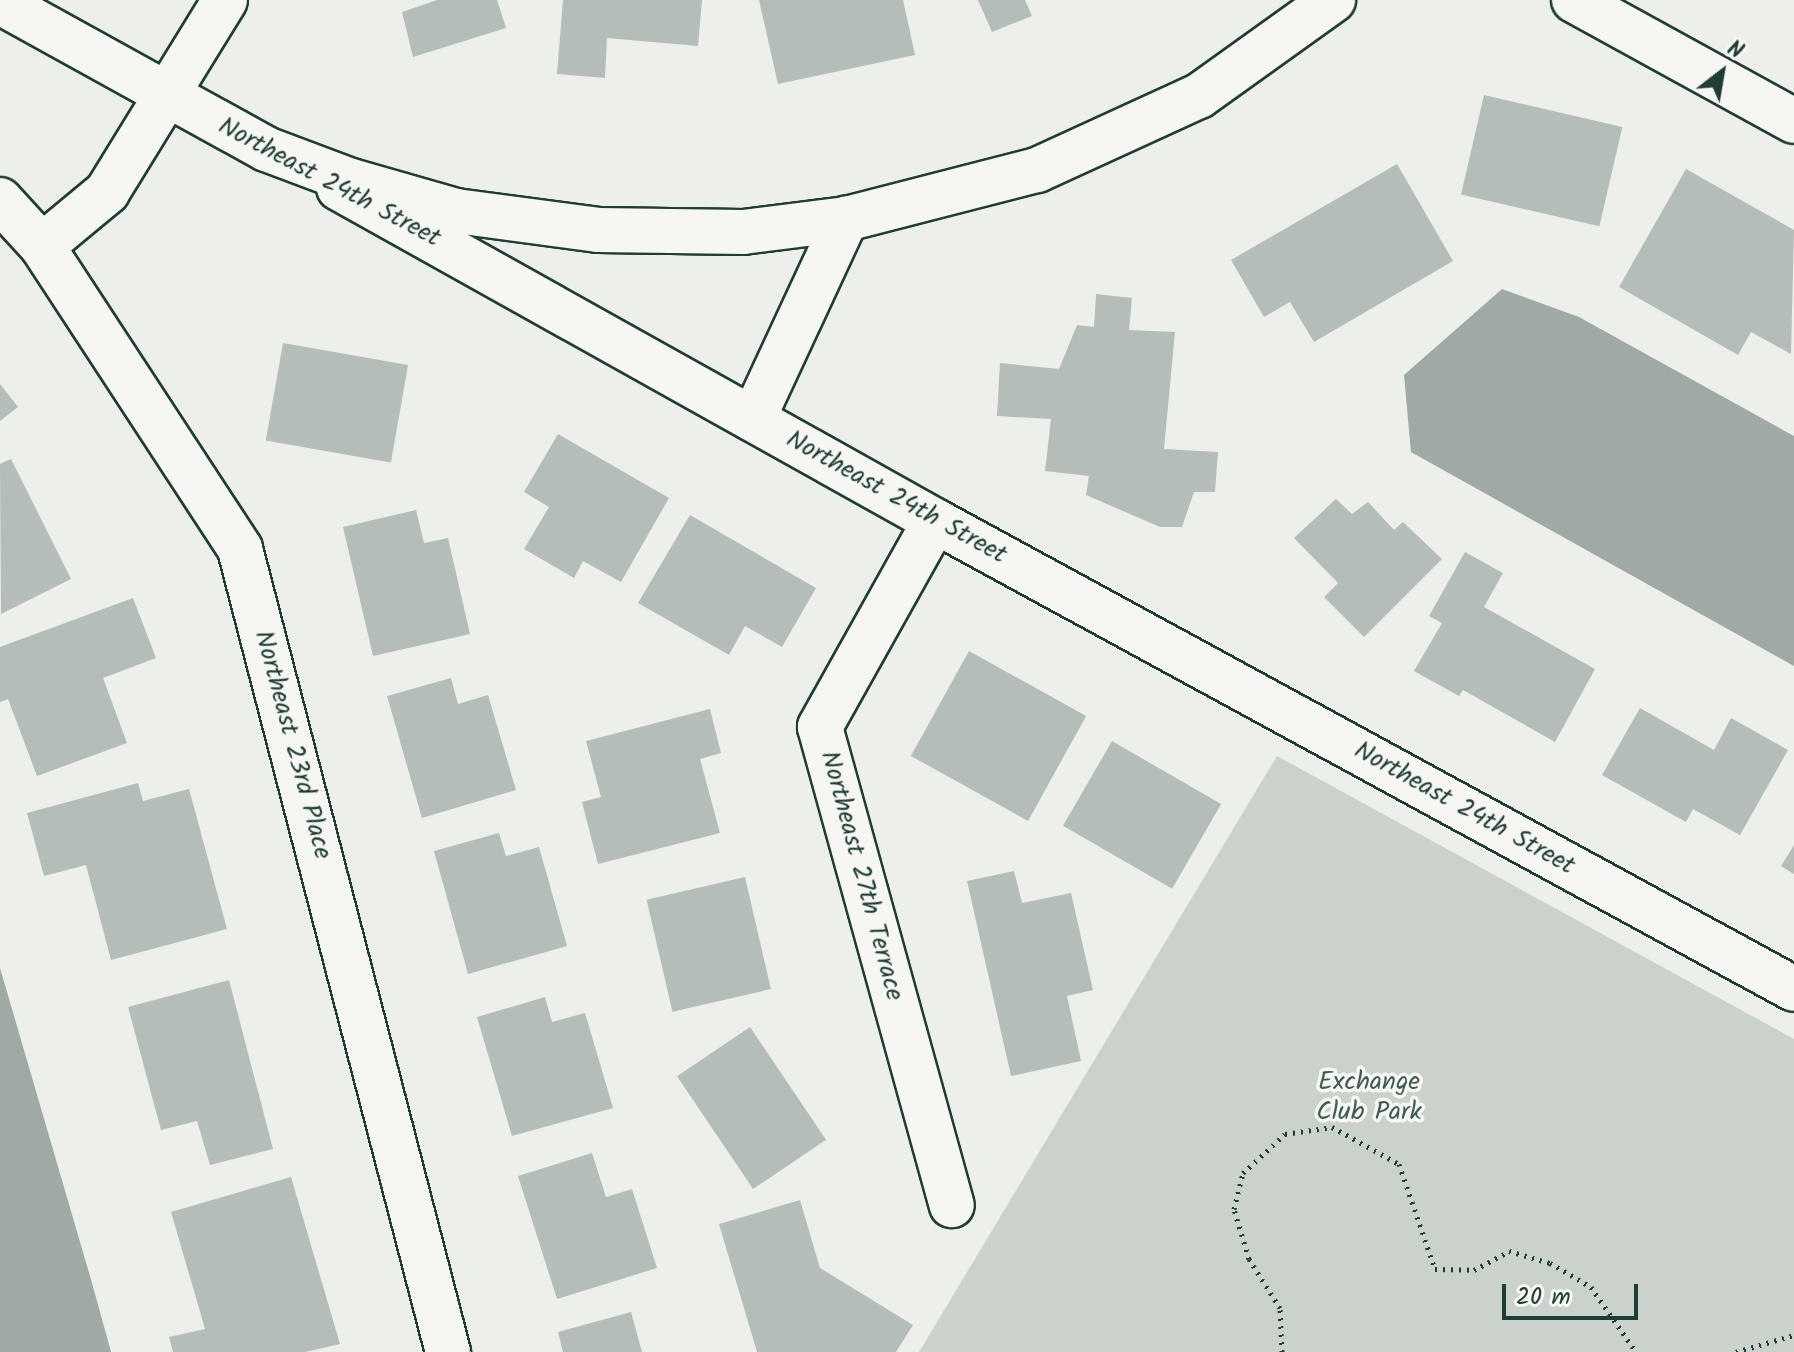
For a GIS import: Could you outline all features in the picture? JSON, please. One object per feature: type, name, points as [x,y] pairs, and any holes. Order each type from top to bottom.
[{"type":"street","points":[[42,246],[107,192],[169,97],[225,0]]},
{"type":"street","points":[[266,149],[456,211],[598,230],[743,232],[846,219],[1037,170],[1199,96],[1333,0]]},
{"type":"street","points":[[1574,0],[1794,121]]},
{"type":"street","name":"Northeast 24th Street","points":[[0,2],[935,521],[1794,989]]},
{"type":"street","name":"Northeast 23rd Place","points":[[0,200],[42,246],[240,549],[448,1352]]},
{"type":"street","points":[[753,419],[846,219]]},
{"type":"street","name":"Northeast 27th Terrace","points":[[935,521],[820,727],[952,1205]]},
{"type":"path","points":[[1282,1352],[1280,1308],[1249,1259],[1234,1209],[1243,1173],[1285,1134],[1332,1127],[1399,1164],[1435,1269],[1474,1270],[1509,1251],[1550,1263],[1591,1287],[1636,1352]]},
{"type":"path","points":[[1736,1352],[1794,1335]]},
{"type":"green space","name":"Exchange Club Park","points":[[1277,756],[1794,1039],[1794,1352],[919,1352]]},
{"type":"shaded area","points":[[1502,289],[1579,317],[1794,436],[1794,666],[1411,452],[1404,375]]},
{"type":"shaded area","points":[[0,968],[92,1283],[111,1352],[0,1352]]},
{"type":"building","points":[[437,0],[497,0],[506,28],[413,57],[402,12]]},
{"type":"building","points":[[563,0],[702,0],[698,46],[607,38],[605,78],[557,74]]},
{"type":"building","points":[[759,0],[903,0],[915,55],[778,84]]},
{"type":"building","points":[[978,0],[1025,0],[1032,16],[992,32]]},
{"type":"building","points":[[1484,95],[1622,127],[1599,226],[1461,194]]},
{"type":"building","points":[[1397,164],[1453,261],[1314,342],[1290,302],[1264,317],[1231,260]]},
{"type":"building","points":[[1686,169],[1794,230],[1791,354],[1751,332],[1738,355],[1619,287]]},
{"type":"building","points":[[1096,294],[1132,298],[1129,330],[1175,332],[1164,449],[1218,452],[1215,492],[1194,492],[1182,527],[1160,527],[1086,495],[1089,476],[1045,471],[1051,419],[997,416],[1000,363],[1059,369],[1077,325],[1094,327]]},
{"type":"building","points":[[283,343],[408,365],[391,463],[266,440]]},
{"type":"building","points":[[0,384],[18,407],[0,421]]},
{"type":"building","points":[[558,434],[669,498],[621,582],[583,561],[574,578],[524,549],[549,507],[524,492]]},
{"type":"building","points":[[11,459],[71,579],[1,614],[0,464]]},
{"type":"building","points":[[1336,499],[1352,514],[1368,502],[1394,530],[1403,522],[1442,559],[1364,637],[1324,597],[1338,583],[1294,538]]},
{"type":"building","points":[[416,510],[424,543],[448,538],[470,634],[373,656],[343,527]]},
{"type":"building","points":[[690,515],[816,588],[782,647],[745,626],[729,655],[638,603]]},
{"type":"building","points":[[1465,552],[1503,573],[1484,607],[1595,669],[1555,742],[1463,690],[1459,696],[1414,671],[1442,623],[1429,616]]},
{"type":"building","points":[[133,598],[156,658],[103,678],[127,743],[37,776],[8,699],[0,702],[0,647]]},
{"type":"building","points":[[969,651],[1086,716],[1028,821],[911,756]]},
{"type":"building","points":[[451,678],[458,704],[488,695],[516,790],[422,818],[387,696]]},
{"type":"building","points":[[1640,708],[1714,750],[1731,718],[1788,750],[1740,835],[1693,809],[1686,822],[1602,775]]},
{"type":"building","points":[[710,709],[721,753],[700,759],[720,833],[598,864],[582,802],[601,797],[586,741]]},
{"type":"building","points":[[1112,741],[1221,804],[1172,889],[1063,826]]},
{"type":"building","points":[[138,783],[143,801],[189,789],[227,929],[111,960],[86,865],[44,876],[27,813]]},
{"type":"building","points":[[499,833],[506,856],[539,847],[567,946],[468,974],[434,851]]},
{"type":"building","points":[[1794,845],[1794,874],[1781,866]]},
{"type":"building","points":[[1014,871],[1022,903],[1071,893],[1093,990],[1067,996],[1081,1061],[1011,1076],[967,881]]},
{"type":"building","points":[[745,877],[771,989],[672,1012],[647,900]]},
{"type":"building","points":[[229,980],[273,1149],[210,1165],[197,1121],[161,1130],[128,1007]]},
{"type":"building","points":[[545,997],[552,1022],[585,1013],[613,1108],[512,1136],[477,1017]]},
{"type":"building","points":[[750,1027],[826,1140],[753,1189],[677,1076]]},
{"type":"building","points":[[592,1153],[606,1197],[632,1189],[657,1268],[557,1299],[518,1176]]},
{"type":"building","points":[[291,1177],[340,1344],[305,1352],[173,1352],[169,1337],[205,1329],[171,1212]]},
{"type":"building","points":[[800,1200],[820,1268],[913,1325],[896,1352],[757,1352],[719,1224]]},
{"type":"building","points":[[631,1312],[642,1352],[563,1352],[558,1332]]}]
